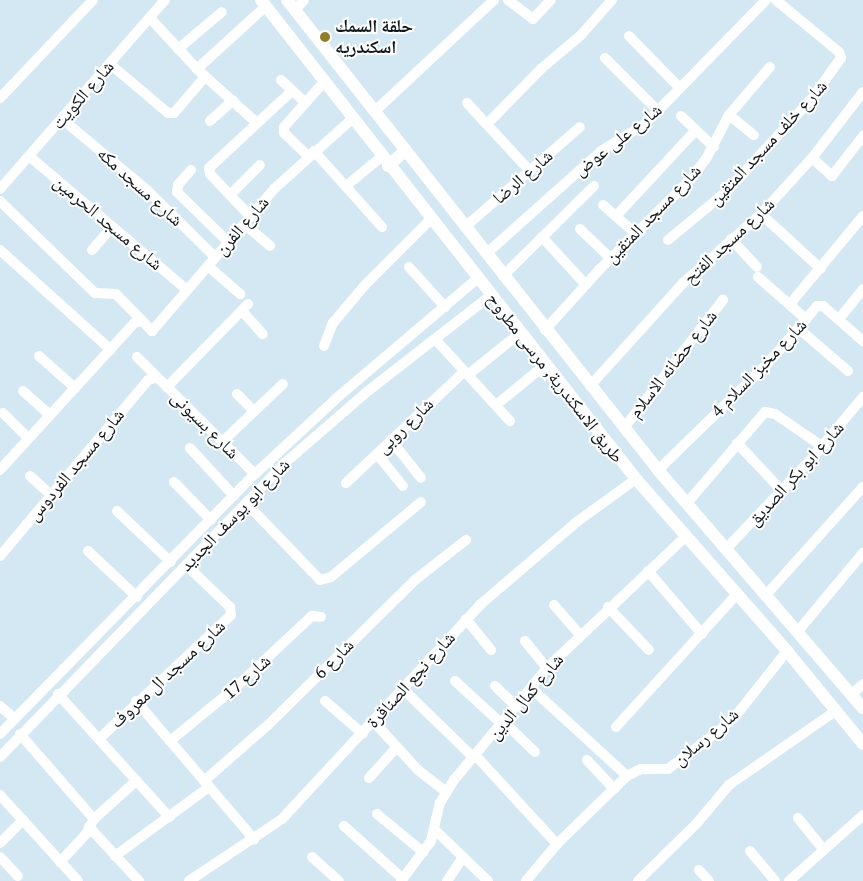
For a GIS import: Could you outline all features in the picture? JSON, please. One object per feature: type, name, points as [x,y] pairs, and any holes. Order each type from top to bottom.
[{"type":"main road","name":"طريق الاسكندرية, مرسى مطروح","points":[[287,0],[620,424],[863,708]]},
{"type":"main road","name":"طريق الاسكندرية, مرسى مطروح","points":[[263,3],[384,162],[636,480],[838,710],[863,744]]},
{"type":"main road","points":[[384,162],[406,150]]},
{"type":"main road","points":[[600,434],[620,424]]},
{"type":"street","points":[[0,98],[93,0]]},
{"type":"street","name":"شارع الكويت","points":[[0,189],[165,0]]},
{"type":"street","points":[[295,10],[304,0]]},
{"type":"street","points":[[375,111],[494,0]]},
{"type":"street","points":[[508,0],[533,19],[551,0]]},
{"type":"street","points":[[487,124],[542,68],[581,35],[612,0]]},
{"type":"street","name":"شارع على عوض","points":[[486,254],[601,150],[645,124],[766,0]]},
{"type":"street","name":"شارع خلف مسجد المتقين","points":[[668,240],[727,191],[814,97],[840,60],[839,52],[776,0]]},
{"type":"street","points":[[197,69],[263,3]]},
{"type":"street","points":[[178,49],[222,12]]},
{"type":"street","points":[[150,18],[197,69],[257,123]]},
{"type":"street","points":[[629,36],[680,88]]},
{"type":"street","points":[[605,58],[658,111]]},
{"type":"street","points":[[110,64],[168,113],[177,109],[205,76]]},
{"type":"street","name":"شارع مسجد المتقين","points":[[545,330],[610,258],[690,180],[714,147],[729,116],[770,67]]},
{"type":"street","points":[[281,80],[306,103]]},
{"type":"street","points":[[324,82],[283,130],[346,186],[382,227]]},
{"type":"street","points":[[270,246],[247,220],[230,195],[210,174],[209,168],[292,91]]},
{"type":"street","name":"شارع مسجد الفتح","points":[[590,386],[683,283],[761,214],[812,158],[863,92]]},
{"type":"street","points":[[210,121],[233,100]]},
{"type":"street","points":[[467,102],[530,171]]},
{"type":"street","points":[[681,116],[714,147]]},
{"type":"street","points":[[729,116],[754,135]]},
{"type":"street","name":"شارع مسجد مكه","points":[[62,119],[147,190],[240,294]]},
{"type":"street","name":"شارع الفرن","points":[[141,321],[154,330],[247,220],[311,154],[352,119]]},
{"type":"street","name":"شارع الرضا","points":[[465,227],[580,127]]},
{"type":"street","points":[[616,216],[696,130]]},
{"type":"street","points":[[812,158],[832,176],[863,136]]},
{"type":"street","name":"شارع مسجد الحرمين","points":[[29,156],[187,290]]},
{"type":"street","points":[[346,186],[384,162]]},
{"type":"street","points":[[230,195],[260,165]]},
{"type":"street","points":[[191,170],[178,185],[177,192],[228,242]]},
{"type":"street","points":[[503,276],[594,186]]},
{"type":"street","points":[[0,201],[95,293],[116,294],[141,321]]},
{"type":"street","points":[[603,204],[636,234]]},
{"type":"street","points":[[761,214],[821,268]]},
{"type":"street","points":[[790,304],[863,216]]},
{"type":"street","points":[[324,346],[332,323],[364,286],[430,220]]},
{"type":"street","points":[[92,250],[112,227]]},
{"type":"street","points":[[580,229],[610,258]]},
{"type":"street","points":[[542,237],[586,285]]},
{"type":"street","points":[[731,239],[757,272],[806,319]]},
{"type":"street","points":[[0,250],[110,350]]},
{"type":"street","points":[[409,267],[445,307]]},
{"type":"street","name":"شارع ابو يوسف الجديد","points":[[0,734],[14,718],[100,635],[255,474],[339,396],[477,279]]},
{"type":"street","points":[[839,319],[863,289]]},
{"type":"street","name":"شارع ابو يوسف الجديد","points":[[0,757],[58,694],[308,442],[490,296]]},
{"type":"street","name":"شارع حضانه الاسلام","points":[[620,424],[723,300]]},
{"type":"street","name":"شارع مخبز السلام 4","points":[[658,470],[768,363],[820,305],[863,341]]},
{"type":"street","points":[[167,387],[245,307],[263,334]]},
{"type":"street","points":[[0,470],[136,321],[141,321]]},
{"type":"street","points":[[798,328],[848,371]]},
{"type":"street","name":"شارع روبى","points":[[346,483],[391,440],[467,373],[520,333]]},
{"type":"street","points":[[435,339],[510,421]]},
{"type":"street","points":[[39,356],[75,388]]},
{"type":"street","name":"شارع بسيونى","points":[[137,357],[155,378],[167,387],[255,474]]},
{"type":"street","points":[[496,405],[546,365]]},
{"type":"street","name":"شارع مسجد الفردوس","points":[[0,556],[148,380],[155,378]]},
{"type":"street","points":[[222,442],[282,384]]},
{"type":"street","points":[[22,391],[50,415]]},
{"type":"street","points":[[237,394],[254,411]]},
{"type":"street","name":"شارع ابو بكر الصديق","points":[[726,549],[822,446],[863,397]]},
{"type":"street","points":[[687,503],[760,415],[770,412],[822,446]]},
{"type":"street","points":[[3,413],[28,438]]},
{"type":"street","points":[[391,440],[420,478]]},
{"type":"street","points":[[736,443],[782,490]]},
{"type":"street","points":[[190,448],[234,496]]},
{"type":"street","points":[[377,454],[403,486]]},
{"type":"street","points":[[30,476],[51,496]]},
{"type":"street","name":"شارع نجع الصناقرة","points":[[189,881],[282,819],[363,734],[466,619],[514,574],[636,480]]},
{"type":"street","points":[[174,482],[211,520]]},
{"type":"street","points":[[766,595],[863,487]]},
{"type":"street","points":[[246,503],[320,580],[331,577],[421,502]]},
{"type":"street","points":[[117,511],[171,562]]},
{"type":"street","name":"شارع كمال الدين","points":[[402,880],[436,831],[440,803],[445,791],[517,707],[547,668],[608,607],[686,536]]},
{"type":"street","name":"شارع 6","points":[[115,856],[169,817],[207,784],[415,580],[466,540]]},
{"type":"street","points":[[88,551],[137,597]]},
{"type":"street","points":[[798,631],[863,553]]},
{"type":"street","name":"شارع مسجد ال معروف","points":[[99,739],[136,701],[231,615],[230,606],[186,565]]},
{"type":"street","points":[[648,571],[702,634]]},
{"type":"street","points":[[616,726],[737,594]]},
{"type":"street","points":[[554,605],[580,635]]},
{"type":"street","points":[[608,607],[649,650]]},
{"type":"street","name":"شارع 17","points":[[170,741],[236,687],[312,616],[315,614],[321,617]]},
{"type":"street","points":[[466,619],[491,650]]},
{"type":"street","points":[[100,635],[109,644]]},
{"type":"street","points":[[525,641],[547,668]]},
{"type":"street","name":"شارع رسلان","points":[[526,881],[557,844],[627,776],[641,769],[668,769],[716,734],[734,718],[787,651]]},
{"type":"street","points":[[455,680],[535,752]]},
{"type":"street","points":[[852,694],[863,684]]},
{"type":"street","points":[[495,686],[517,707]]},
{"type":"street","points":[[531,688],[627,776]]},
{"type":"street","points":[[403,689],[475,757],[557,844]]},
{"type":"street","points":[[58,694],[169,817]]},
{"type":"street","points":[[136,701],[254,839]]},
{"type":"street","points":[[325,701],[363,734]]},
{"type":"street","points":[[0,706],[14,718]]},
{"type":"street","points":[[638,881],[697,823],[729,785],[838,710]]},
{"type":"street","points":[[374,722],[396,748],[445,791]]},
{"type":"street","points":[[20,734],[115,856],[139,881]]},
{"type":"street","points":[[369,778],[396,748]]},
{"type":"street","points":[[587,760],[614,789]]},
{"type":"street","points":[[60,862],[91,823],[136,781]]},
{"type":"street","points":[[0,795],[78,881]]},
{"type":"street","points":[[377,814],[422,852]]},
{"type":"street","points":[[789,881],[863,815]]},
{"type":"street","points":[[798,818],[823,849]]},
{"type":"street","points":[[0,843],[23,820]]},
{"type":"street","points":[[344,826],[402,880]]},
{"type":"street","points":[[436,831],[488,881]]},
{"type":"street","points":[[750,851],[775,881]]},
{"type":"street","points":[[0,857],[18,876]]},
{"type":"street","points":[[312,857],[327,877],[339,881]]},
{"type":"street","points":[[447,881],[463,857]]},
{"type":"street","points":[[699,870],[709,881]]},
{"type":"place","name":"حلقة السمك اسكندريه","points":[[325,37]]}]
